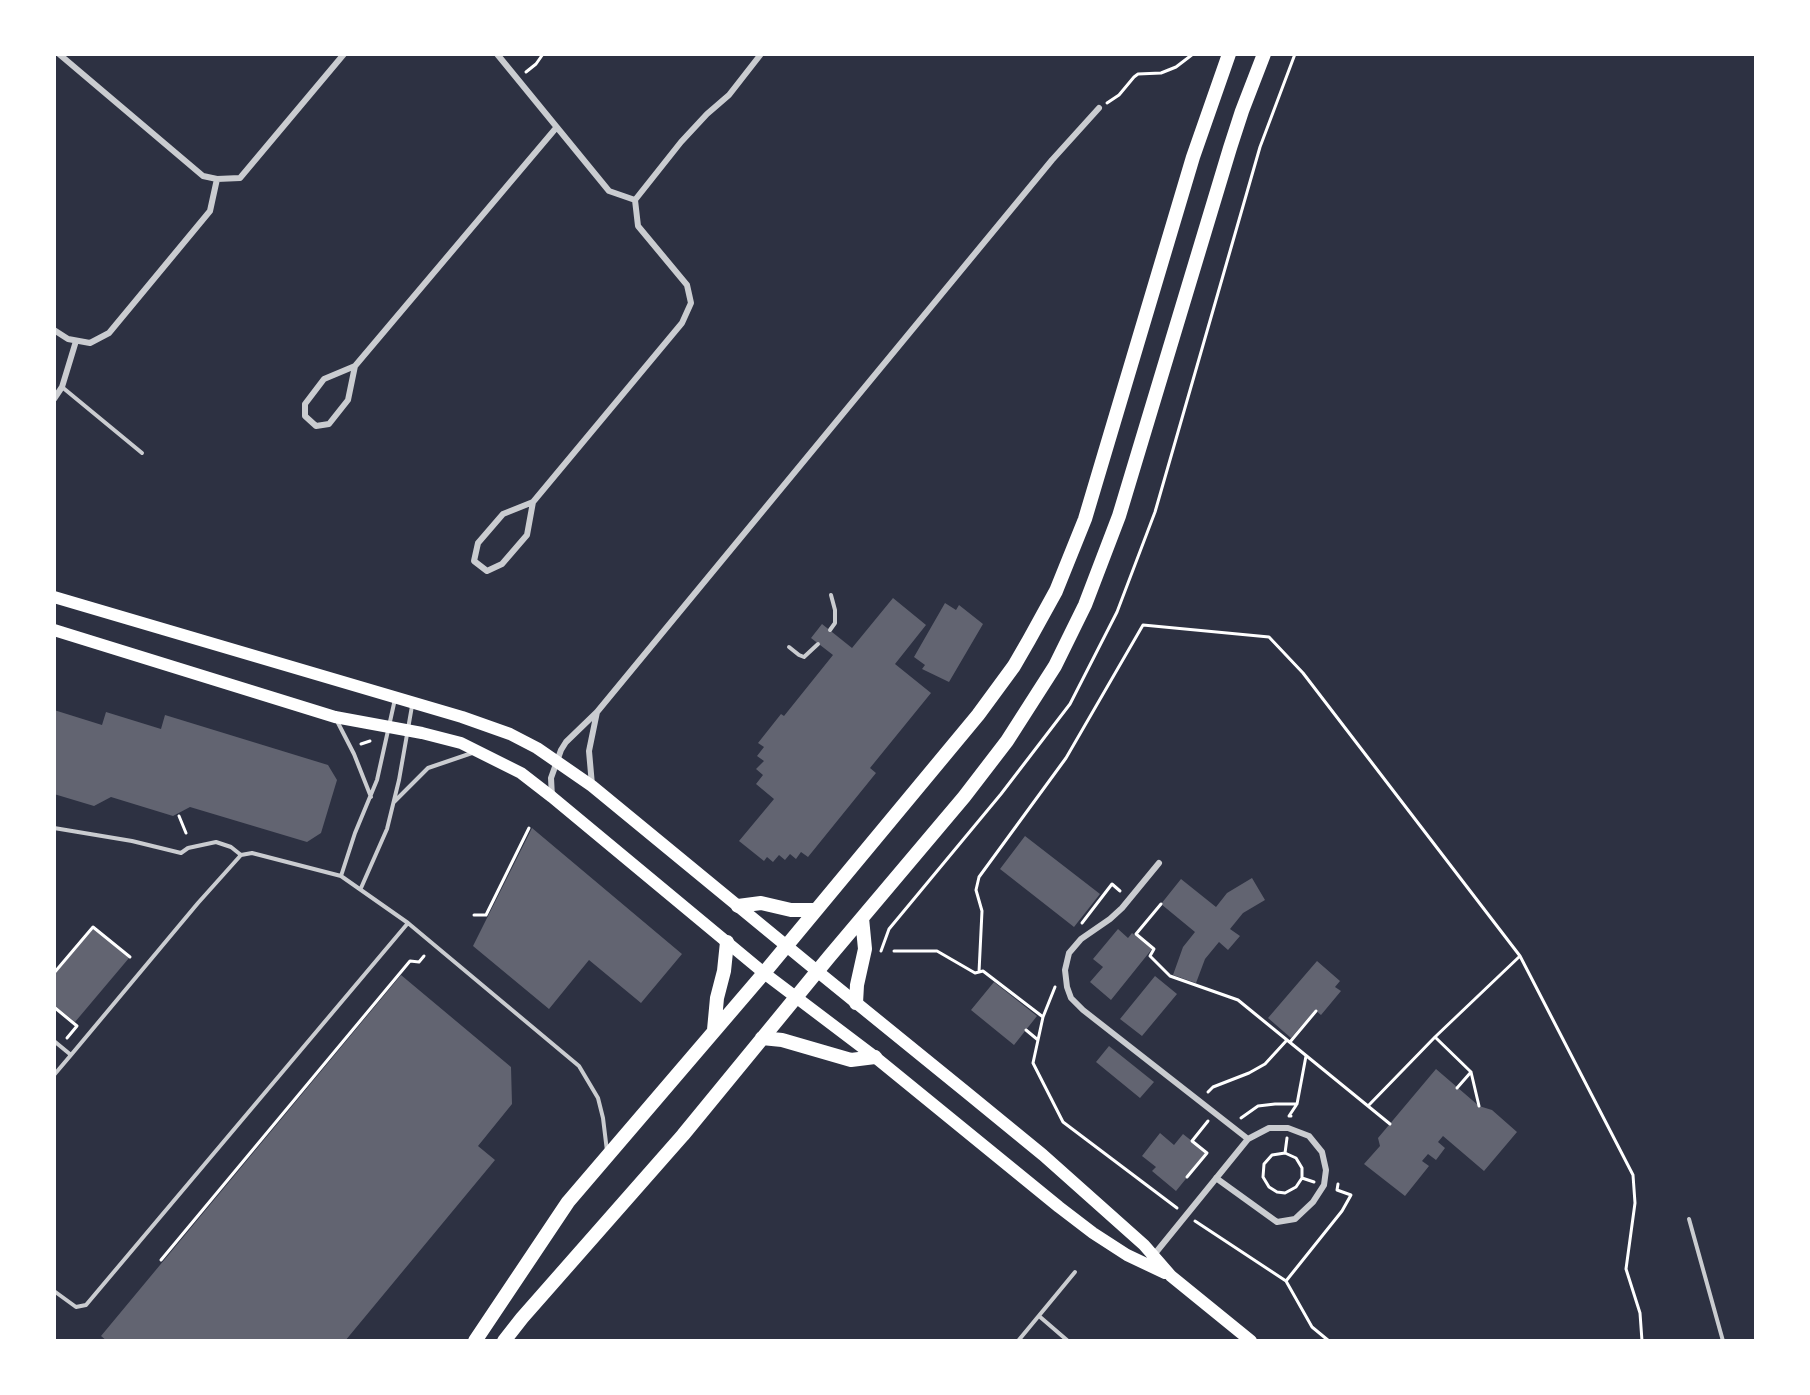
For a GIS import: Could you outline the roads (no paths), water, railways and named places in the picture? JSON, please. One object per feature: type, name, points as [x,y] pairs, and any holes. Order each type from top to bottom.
[{"type":"main road","points":[[475,1341],[553,1222],[607,1155],[764,973],[995,693],[1029,640],[1056,591],[1085,519],[1193,157],[1229,54]]},
{"type":"main road","points":[[504,1341],[584,1246],[683,1135],[795,997],[964,797],[1007,741],[1054,666],[1081,614],[1119,516],[1230,148],[1264,54]]},
{"type":"main road","points":[[54,597],[395,696],[510,734],[557,760],[592,786],[1043,1155],[1144,1245],[1172,1276],[1251,1341]]},
{"type":"main road","points":[[54,630],[335,717],[444,738],[478,750],[521,773],[552,796],[764,973],[874,1057],[1093,1233],[1127,1255],[1172,1276]]},
{"type":"main road","points":[[738,906],[761,903],[790,910],[816,910]]},
{"type":"main road","points":[[856,1003],[857,985],[865,949],[861,918]]},
{"type":"main road","points":[[714,1030],[727,942]]},
{"type":"main road","points":[[762,1038],[782,1040],[850,1060],[874,1057]]},
{"type":"street","points":[[59,54],[203,176],[217,179],[240,178],[344,54]]},
{"type":"street","points":[[497,54],[609,191],[635,200]]},
{"type":"street","points":[[533,502],[527,535],[502,564],[487,572],[474,561],[478,543],[503,514],[533,502],[682,323],[691,303],[687,285],[638,226],[635,200],[681,142],[707,114],[729,95],[761,54]]},
{"type":"street","points":[[552,796],[551,778],[566,741],[597,712],[1044,169],[1099,108]]},
{"type":"street","points":[[355,366],[348,400],[329,424],[316,426],[305,416],[305,404],[324,379],[355,366],[556,128]]},
{"type":"street","points":[[54,330],[68,339],[90,343],[109,333],[210,211],[217,179]]},
{"type":"street","points":[[54,399],[62,387],[76,341]]},
{"type":"street","points":[[592,786],[589,752],[597,712]]},
{"type":"street","points":[[1159,863],[1110,920],[1081,939],[1069,953],[1065,970],[1067,987],[1071,998],[1083,1010],[1248,1139]]},
{"type":"street","points":[[1153,1256],[1216,1178],[1248,1139],[1269,1128],[1288,1128],[1309,1136],[1322,1152],[1326,1170],[1324,1185],[1313,1202],[1295,1219],[1277,1222],[1216,1178]]},
{"type":"lane","points":[[62,387],[142,453]]},
{"type":"lane","points":[[830,630],[834,623],[836,610],[831,595]]},
{"type":"lane","points":[[789,647],[799,656],[804,657],[818,644]]},
{"type":"lane","points":[[341,876],[355,833],[377,780],[395,696]]},
{"type":"lane","points":[[361,888],[387,829],[413,702]]},
{"type":"lane","points":[[335,717],[354,754],[371,798]]},
{"type":"lane","points":[[393,802],[428,768],[478,750]]},
{"type":"lane","points":[[54,828],[132,841],[182,853],[188,848],[216,842],[231,847],[240,855]]},
{"type":"lane","points":[[54,1075],[240,855],[252,853],[341,876],[361,888],[408,922],[579,1066],[598,1098],[603,1118],[607,1155]]},
{"type":"lane","points":[[54,1292],[76,1307],[86,1305],[408,922]]},
{"type":"lane","points":[[54,1041],[71,1055]]},
{"type":"lane","points":[[1689,1219],[1723,1341]]},
{"type":"lane","points":[[1018,1341],[1075,1272]]},
{"type":"lane","points":[[1039,1316],[1068,1341]]}]
